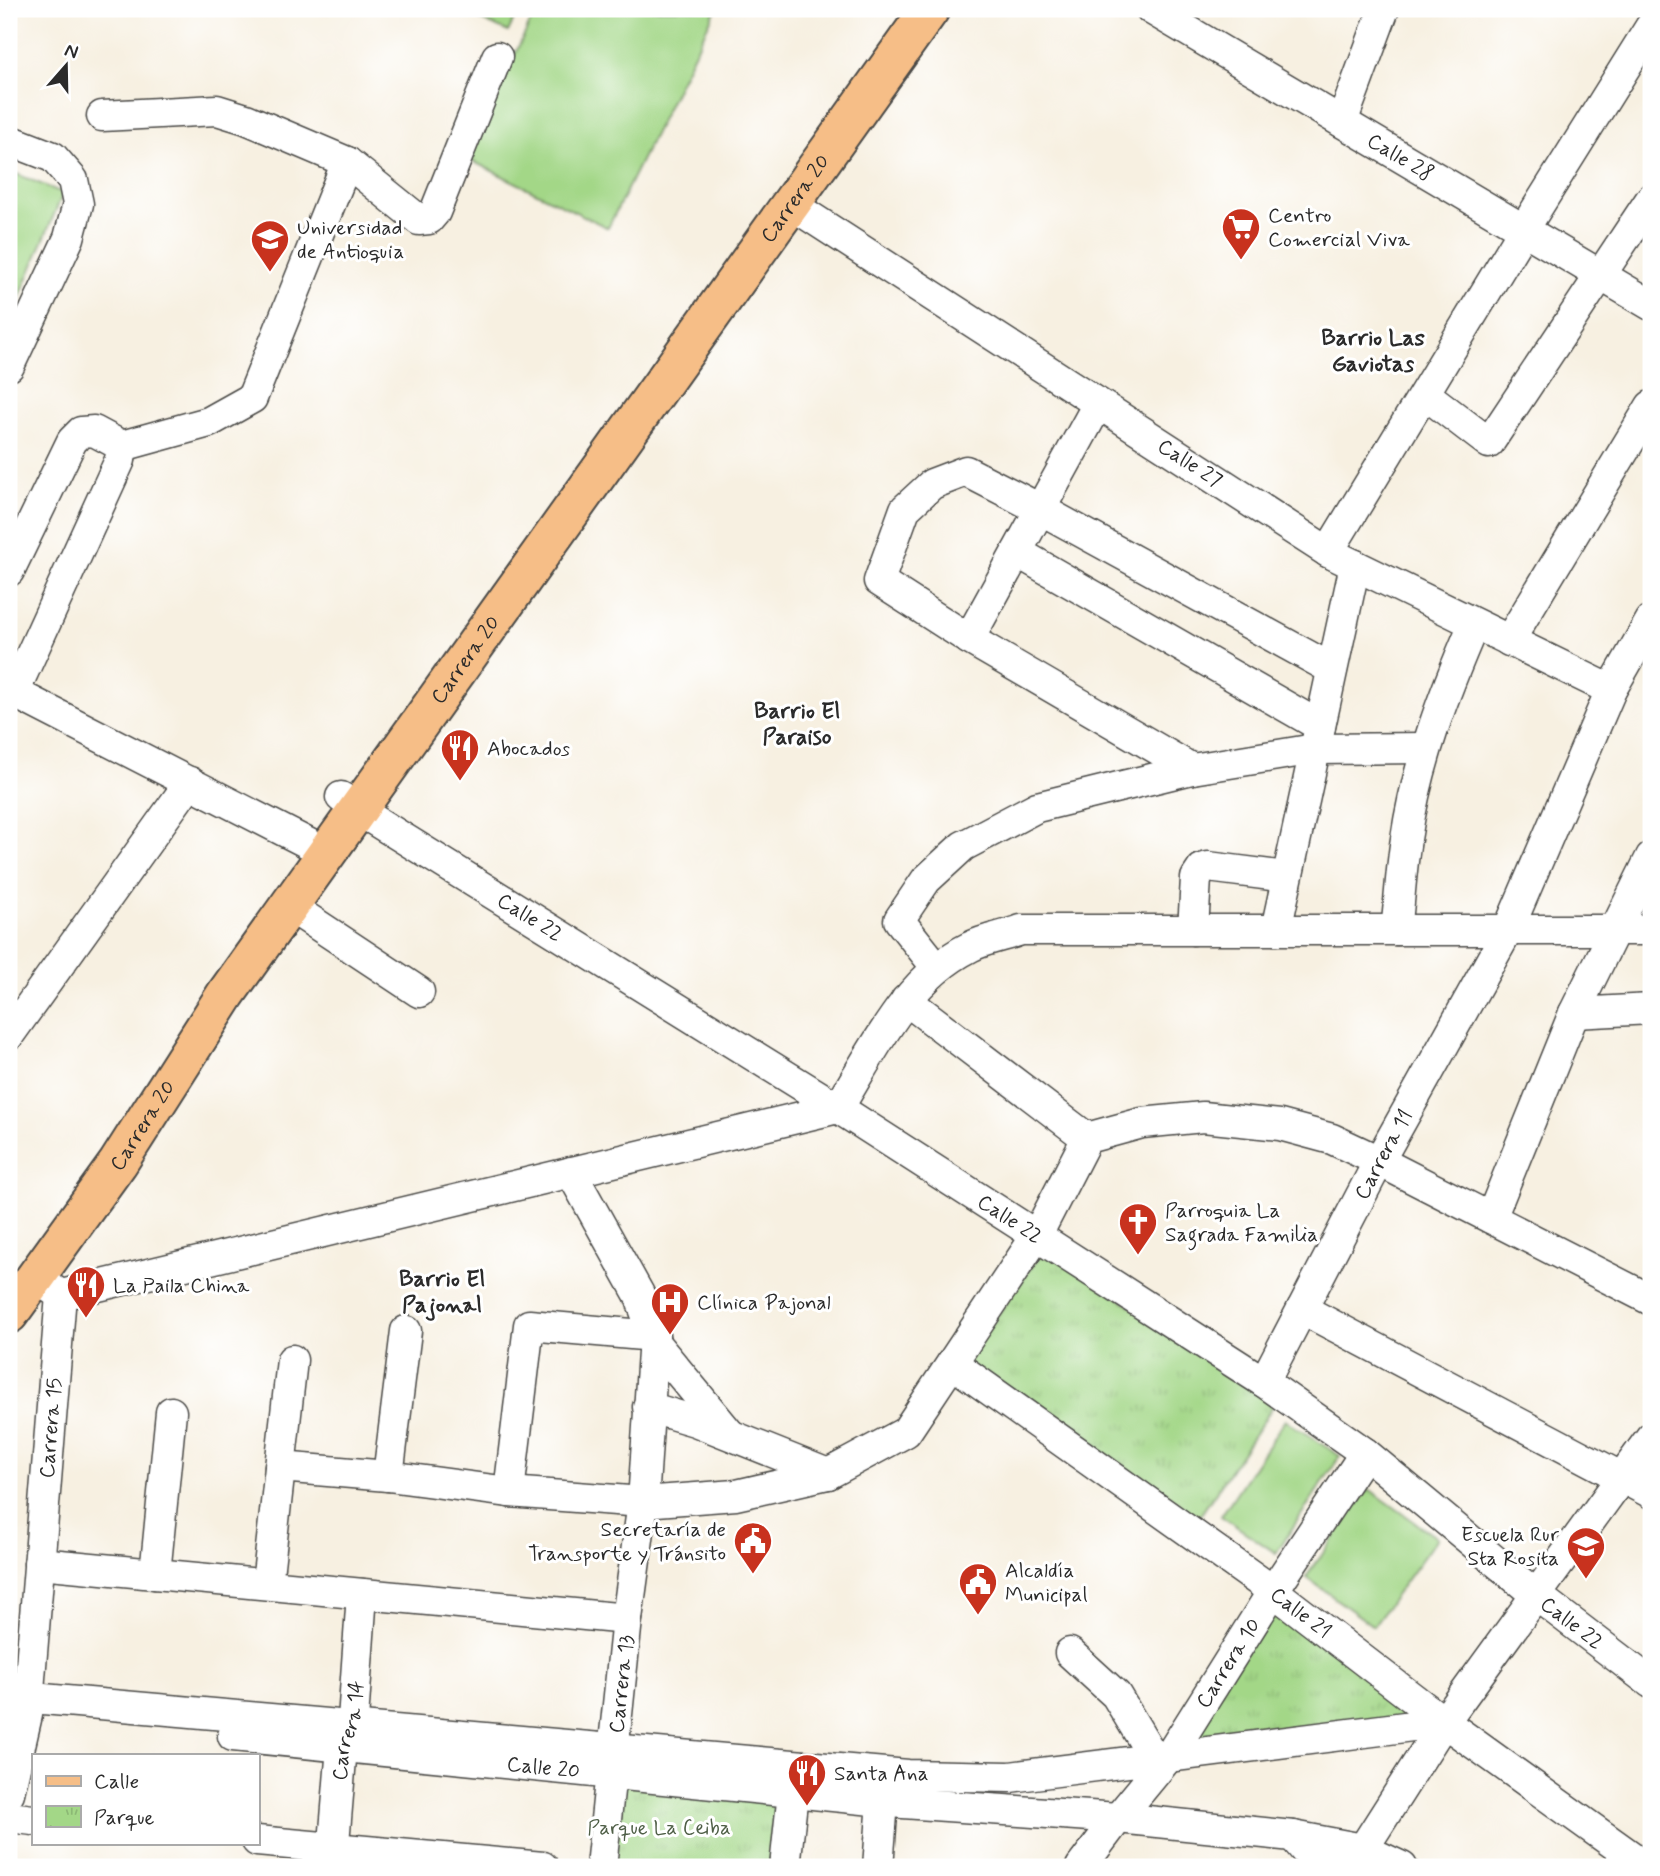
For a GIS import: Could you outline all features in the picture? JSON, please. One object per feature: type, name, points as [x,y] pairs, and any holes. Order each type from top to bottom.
[{"type":"main road","name":"Carrera 20","points":[[35,1283],[207,984],[318,848],[909,9]]},
{"type":"main road","name":"Carrera 20","points":[[349,804],[930,9]]},
{"type":"main road","name":"Carrera 20","points":[[9,1314],[35,1283],[118,1163],[226,994],[289,906],[318,848]]},
{"type":"street","name":"Calle 28","points":[[1151,9],[1651,305]]},
{"type":"street","points":[[1342,122],[1384,9]]},
{"type":"street","points":[[1328,552],[1651,26]]},
{"type":"street","points":[[102,116],[217,110],[246,119],[347,162],[419,220],[429,219],[435,212],[497,57]]},
{"type":"street","points":[[9,140],[53,157],[73,180],[78,204],[69,238],[9,366]]},
{"type":"street","points":[[9,571],[72,441],[81,432],[94,430],[122,446],[209,422],[253,398],[347,162]]},
{"type":"street","points":[[1425,394],[1489,443],[1651,199]]},
{"type":"street","name":"Calle 27","points":[[789,203],[1328,552],[1611,691]]},
{"type":"street","points":[[969,639],[1098,404]]},
{"type":"street","points":[[1509,641],[1651,406]]},
{"type":"street","points":[[122,446],[120,460],[11,691],[318,848]]},
{"type":"street","points":[[1192,769],[969,639],[879,580],[905,509],[932,484],[966,471],[1332,669]]},
{"type":"street","points":[[1017,552],[1317,738]]},
{"type":"street","points":[[1276,930],[1355,565]]},
{"type":"street","name":"Carrera 11","points":[[1264,1382],[1379,1161],[1508,930],[1611,691],[1651,620]]},
{"type":"street","points":[[1396,930],[1406,838],[1426,748],[1447,685],[1474,624]]},
{"type":"street","points":[[937,968],[899,920],[926,880],[963,846],[1037,807],[1317,738],[1426,748]]},
{"type":"street","points":[[9,1035],[190,782]]},
{"type":"street","name":"Calle 22","points":[[349,804],[838,1108],[1264,1382],[1365,1453],[1536,1595],[1651,1683]]},
{"type":"street","points":[[1491,1218],[1573,1013],[1651,857]]},
{"type":"street","points":[[1193,930],[1196,878],[1202,869],[1208,867],[1286,877]]},
{"type":"street","points":[[289,906],[419,992]]},
{"type":"street","points":[[35,1283],[571,1172],[838,1108],[906,1000],[937,968],[971,947],[1021,930],[1651,930]]},
{"type":"street","points":[[906,1000],[1087,1138]]},
{"type":"street","points":[[1573,1013],[1651,1009]]},
{"type":"street","points":[[280,1467],[388,1476],[509,1492],[643,1502],[736,1495],[828,1474],[906,1432],[1037,1235],[1087,1138],[1142,1123],[1203,1117],[1280,1125],[1332,1139],[1651,1300]]},
{"type":"street","points":[[571,1172],[639,1294],[654,1338],[731,1436]]},
{"type":"street","name":"Carrera 15","points":[[18,1705],[39,1563],[35,1283]]},
{"type":"street","points":[[1302,1309],[1651,1493]]},
{"type":"street","points":[[509,1492],[529,1325],[654,1338]]},
{"type":"street","points":[[388,1476],[405,1331]]},
{"type":"street","name":"Carrera 13","points":[[601,1867],[627,1619],[643,1502],[654,1338]]},
{"type":"street","points":[[267,1584],[292,1360]]},
{"type":"street","name":"Calle 21","points":[[952,1363],[1273,1591],[1444,1722],[1646,1867]]},
{"type":"street","points":[[648,1407],[695,1421],[828,1474]]},
{"type":"street","points":[[155,1574],[171,1412]]},
{"type":"street","points":[[1363,1849],[1444,1722],[1651,1437]]},
{"type":"street","name":"Carrera 10","points":[[1081,1867],[1162,1756],[1365,1453]]},
{"type":"street","points":[[39,1563],[627,1619]]},
{"type":"street","name":"Carrera 14","points":[[333,1858],[346,1736],[353,1720],[362,1594]]},
{"type":"street","points":[[1070,1653],[1116,1695],[1162,1756]]},
{"type":"street","points":[[9,1793],[18,1705]]},
{"type":"street","name":"Calle 20","points":[[18,1705],[612,1761],[1010,1777],[1444,1722]]},
{"type":"street","name":"Calle 20","points":[[612,1761],[793,1792],[1118,1818],[1293,1836],[1363,1849],[1402,1867]]},
{"type":"street","points":[[785,1867],[793,1792]]},
{"type":"street","points":[[878,1867],[883,1801]]},
{"type":"street","points":[[9,1817],[32,1820]]},
{"type":"street","points":[[1293,1836],[1319,1867]]},
{"type":"street","points":[[259,1841],[333,1858],[543,1867]]},
{"type":"green space","points":[[458,9],[519,9],[508,32]]},
{"type":"green space","points":[[537,9],[716,9],[608,228],[464,157]]},
{"type":"green space","points":[[9,171],[63,193],[9,323]]},
{"type":"green space","points":[[1046,1247],[1274,1405],[1193,1526],[962,1365]]},
{"type":"green space","points":[[1285,1420],[1340,1456],[1276,1553],[1221,1516]]},
{"type":"green space","points":[[1369,1489],[1437,1538],[1373,1626],[1306,1577]]},
{"type":"green space","points":[[1274,1600],[1429,1717],[1181,1749]]},
{"type":"green space","name":"Parque La Ceiba","points":[[621,1782],[783,1799],[776,1867],[613,1867]]},
{"type":"place","name":"Centro Comercial Viva","points":[[1241,261]]},
{"type":"place","name":"Universidad de Antioquia","points":[[270,273]]},
{"type":"place","name":"Abocados","points":[[460,782]]},
{"type":"place","name":"Parroquia La Sagrada Familia","points":[[1138,1256]]},
{"type":"place","name":"La Paila China","points":[[86,1319]]},
{"type":"place","name":"Clínica Pajonal","points":[[670,1336]]},
{"type":"place","name":"Secretaría de Transporte y Tránsito","points":[[753,1575]]},
{"type":"place","name":"Escuela Rur Sta Rosita","points":[[1586,1580]]},
{"type":"place","name":"Alcaldía Municipal","points":[[978,1616]]},
{"type":"place","name":"Santa Ana","points":[[807,1807]]},
{"type":"district","name":"Barrio Las Gaviotas","points":[[1373,350]]},
{"type":"district","name":"Barrio El Paraiso","points":[[797,723]]},
{"type":"district","name":"Barrio El Pajonal","points":[[442,1291]]}]
